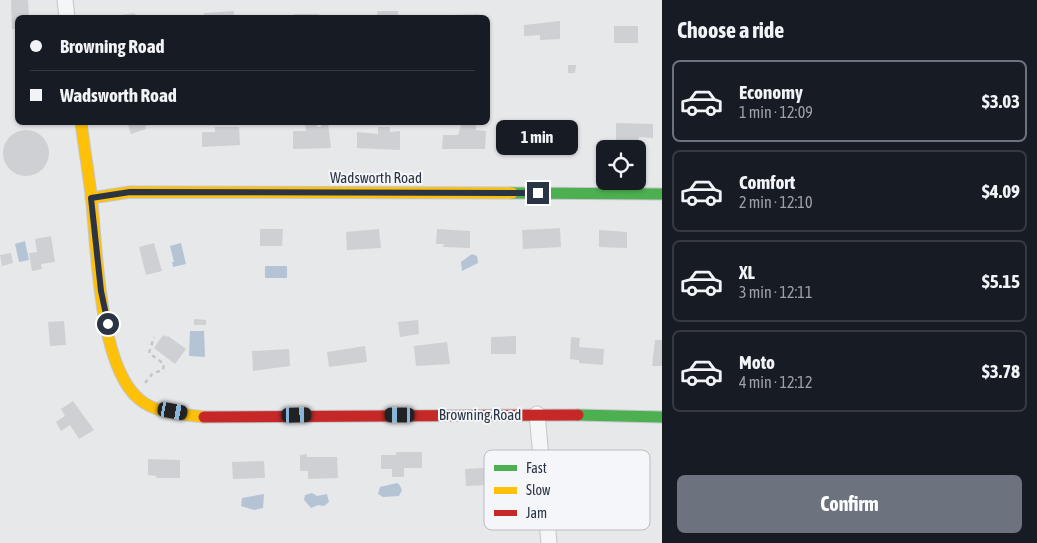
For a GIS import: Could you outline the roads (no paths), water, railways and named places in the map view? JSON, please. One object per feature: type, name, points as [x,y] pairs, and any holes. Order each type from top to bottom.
[{"type":"street","points":[[65,0],[67,15]]},
{"type":"street","name":"Browning Road","points":[[81,125],[101,291],[111,344],[127,387],[148,405],[160,410],[206,417],[537,414],[662,417]]},
{"type":"street","name":"Wadsworth Road","points":[[91,198],[130,192],[662,194]]},
{"type":"street","points":[[537,414],[540,450]]},
{"type":"street","points":[[548,530],[549,543]]},
{"type":"water","points":[[25,241],[29,260],[19,262],[15,244]]},
{"type":"water","points":[[181,243],[186,264],[173,267],[172,262],[174,262],[170,246]]},
{"type":"water","points":[[472,254],[477,256],[478,263],[462,271],[461,262]]},
{"type":"water","points":[[265,266],[287,266],[287,278],[265,278]]},
{"type":"water","points":[[190,331],[204,331],[205,357],[189,356]]},
{"type":"water","points":[[397,483],[402,490],[399,496],[383,497],[378,494],[380,487]]},
{"type":"water","points":[[312,493],[317,496],[327,494],[329,502],[324,506],[318,505],[311,508],[304,500],[305,495]]},
{"type":"water","points":[[264,494],[263,508],[254,510],[241,506],[242,498]]}]
